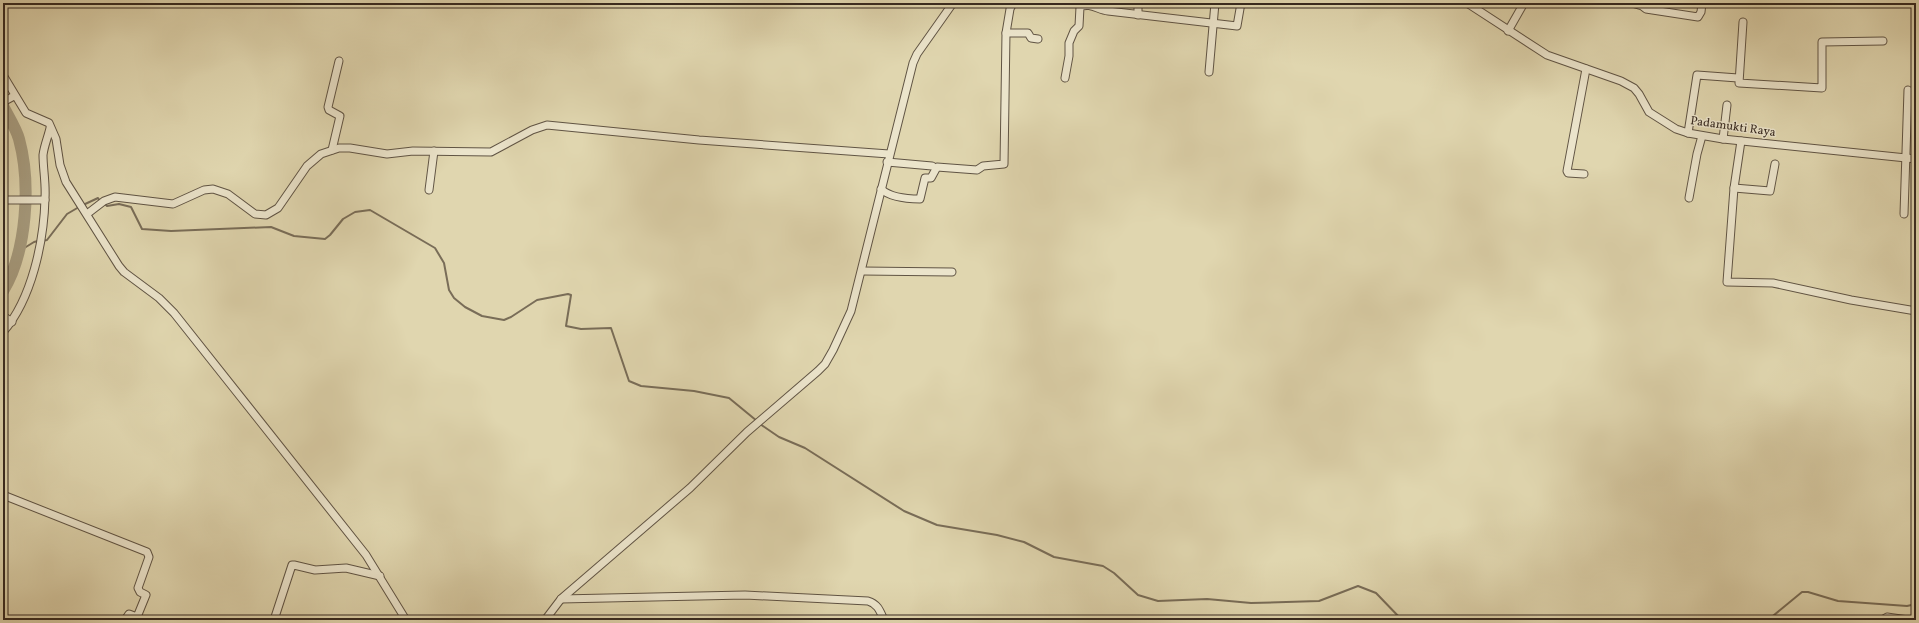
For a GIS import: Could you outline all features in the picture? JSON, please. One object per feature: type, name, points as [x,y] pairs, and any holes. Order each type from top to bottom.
[{"type":"street","points":[[545,620],[561,600],[690,488],[747,432],[825,364],[846,326],[862,271],[887,162],[909,77],[917,54],[953,3]]},
{"type":"street","points":[[881,189],[885,192],[906,199],[920,199],[924,178],[931,178],[937,167],[977,170],[983,166],[1003,165],[1006,33],[1012,3]]},
{"type":"street","points":[[1138,3],[1138,15]]},
{"type":"street","points":[[1209,72],[1215,3]]},
{"type":"street","points":[[1065,78],[1069,56],[1069,43],[1074,31],[1079,26],[1080,7],[1084,4],[1106,11],[1238,26],[1241,3]]},
{"type":"street","name":"Padamukti Raya","points":[[1467,3],[1475,6],[1508,31],[1547,55],[1584,73],[1621,81],[1634,88],[1649,112],[1674,128],[1688,133],[1722,140],[1916,159]]},
{"type":"street","points":[[1508,31],[1524,3]]},
{"type":"street","points":[[1632,3],[1646,9],[1698,17],[1701,12],[1702,3]]},
{"type":"street","points":[[1743,22],[1738,78],[1739,83],[1822,88],[1822,42],[1883,41]]},
{"type":"street","points":[[1006,33],[1028,33],[1031,38],[1038,39]]},
{"type":"street","points":[[332,150],[340,116],[329,110],[328,107],[339,61]]},
{"type":"street","points":[[1584,73],[1566,171],[1568,173],[1584,174]]},
{"type":"street","points":[[3,75],[13,97],[26,113],[46,121],[49,124],[56,139],[64,177],[120,266],[130,277],[159,298],[174,313],[333,512],[380,576],[406,620]]},
{"type":"street","points":[[1688,133],[1697,75],[1738,78]]},
{"type":"street","points":[[1904,214],[1908,90]]},
{"type":"street","points":[[3,102],[13,97]]},
{"type":"street","points":[[1722,140],[1727,105]]},
{"type":"street","points":[[87,214],[104,201],[115,197],[175,204],[204,190],[213,189],[228,194],[255,214],[266,215],[274,211],[282,204],[296,180],[312,160],[332,150],[350,148],[387,154],[434,151],[491,152],[532,130],[547,125],[699,140],[889,154]]},
{"type":"street","points":[[3,332],[11,322],[28,287],[40,246],[43,154],[50,128]]},
{"type":"street","points":[[1689,198],[1702,136]]},
{"type":"street","points":[[1742,141],[1734,188],[1727,282],[1773,283],[1851,300],[1916,311]]},
{"type":"street","points":[[429,190],[434,151]]},
{"type":"street","points":[[887,162],[932,166]]},
{"type":"street","points":[[1734,188],[1770,191],[1775,164]]},
{"type":"street","points":[[5,200],[42,200]]},
{"type":"street","points":[[862,271],[952,272]]},
{"type":"street","points":[[3,316],[11,322]]},
{"type":"street","points":[[3,495],[147,552],[149,557],[138,588],[140,592],[146,595],[137,617],[128,615],[125,620]]},
{"type":"street","points":[[274,620],[292,565],[294,564],[315,570],[346,568],[380,576]]},
{"type":"street","points":[[561,600],[745,595],[847,600],[874,602],[884,620]]},
{"type":"street","points":[[1882,620],[1887,617],[1908,620]]},
{"type":"waterway","points":[[3,106],[18,135],[23,157],[26,196],[22,237],[11,275],[3,291]]},
{"type":"waterway","points":[[83,205],[98,198],[100,201]]},
{"type":"waterway","points":[[104,203],[107,206],[119,204],[131,207],[142,229],[171,231],[271,227],[294,236],[325,239],[343,219],[355,212],[370,210],[435,248],[444,263],[449,290],[454,298],[465,307],[482,316],[504,320],[537,300],[568,294],[571,295],[566,326],[581,329],[611,328],[629,381],[641,386],[694,391],[729,398],[757,421]]},
{"type":"waterway","points":[[42,241],[47,240],[67,214],[79,207]]},
{"type":"waterway","points":[[21,250],[38,241]]},
{"type":"waterway","points":[[760,424],[779,437],[805,448],[904,511],[937,525],[997,535],[1024,542],[1054,557],[1103,566],[1114,573],[1138,595],[1158,601],[1207,599],[1251,603],[1319,601],[1358,586],[1376,593],[1402,620]]},
{"type":"waterway","points":[[1768,620],[1802,592],[1808,592],[1838,601],[1907,606],[1916,604]]}]
